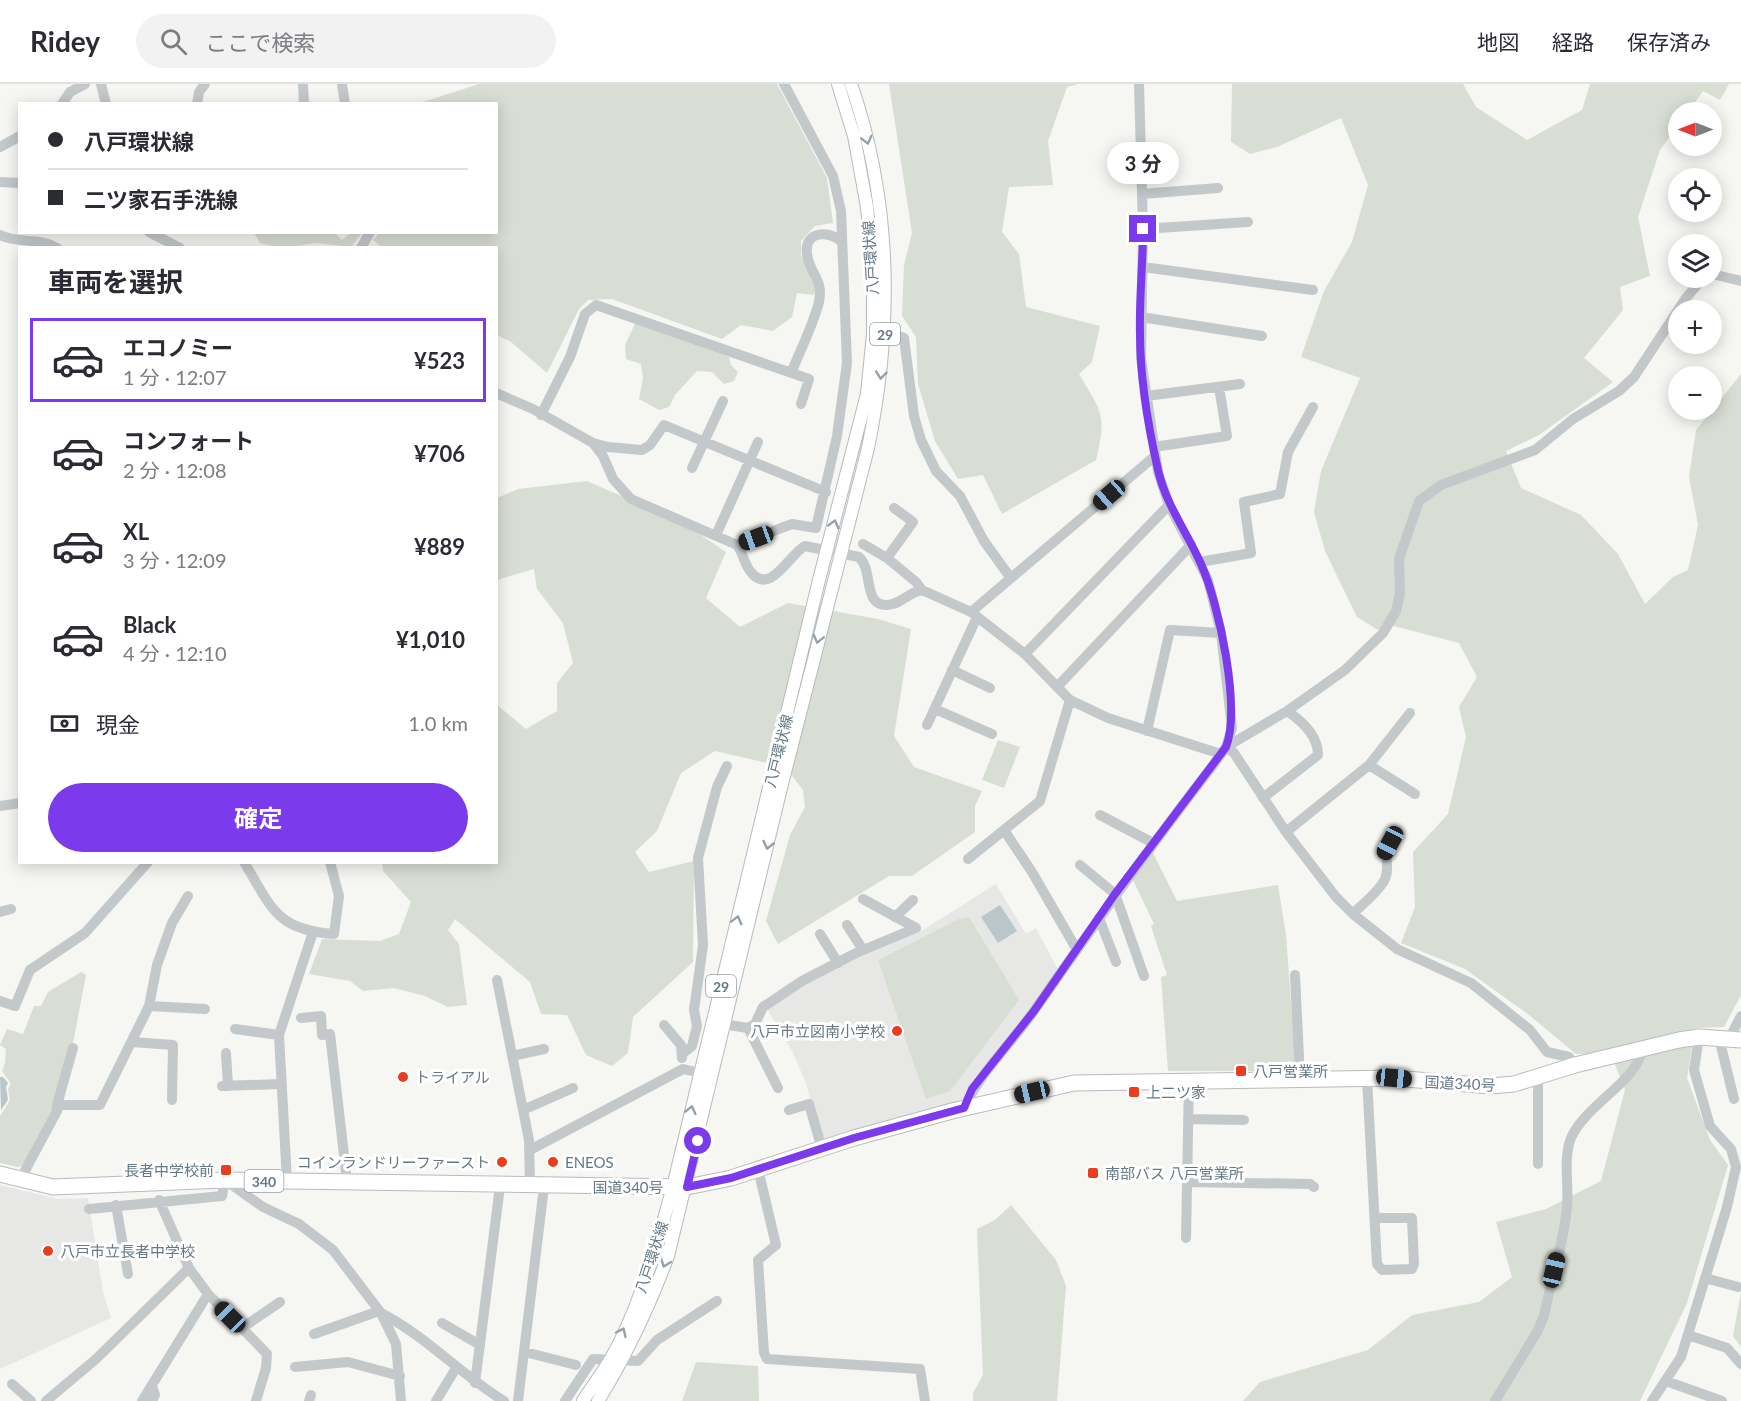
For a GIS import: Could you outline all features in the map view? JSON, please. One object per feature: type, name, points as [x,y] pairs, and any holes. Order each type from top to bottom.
[{"type":"highway","name":"国道340号","points":[[0,1174],[53,1187],[225,1180],[537,1187],[680,1187],[758,1169],[964,1108],[1074,1083],[1189,1079],[1367,1078],[1490,1086],[1538,1078],[1575,1065],[1642,1048],[1699,1037],[1730,1039]]},
{"type":"main road","name":"八戸環状線","points":[[680,1187],[700,1073],[712,1022],[776,787],[834,551],[865,405],[873,334],[873,275],[867,207],[854,136],[838,84]]},
{"type":"main road","name":"八戸環状線","points":[[834,551],[868,448],[878,397],[885,330],[881,211],[873,164],[851,84]]},
{"type":"main road","name":"八戸環状線","points":[[598,1401],[616,1361],[653,1255],[680,1187],[726,1025],[776,787]]},
{"type":"main road","name":"八戸環状線","points":[[583,1401],[616,1361]]},
{"type":"street","points":[[63,102],[70,92],[85,84]]},
{"type":"street","points":[[101,84],[106,102]]},
{"type":"street","points":[[198,102],[199,93],[205,84]]},
{"type":"street","points":[[303,84],[304,102]]},
{"type":"street","points":[[342,84],[345,102]]},
{"type":"street","points":[[737,545],[792,524],[816,528],[837,436],[847,363],[841,211],[832,176],[784,84]]},
{"type":"street","points":[[964,1108],[972,1089],[1034,1011],[1115,894],[1223,750],[1232,728],[1221,633],[1200,562],[1169,505],[1154,451],[1146,396],[1141,350],[1143,229],[1139,84]]},
{"type":"street","points":[[0,147],[18,137]]},
{"type":"street","points":[[0,182],[18,183]]},
{"type":"street","points":[[1142,194],[1218,188]]},
{"type":"street","points":[[1143,229],[1248,222]]},
{"type":"street","points":[[792,371],[818,304],[820,291],[818,276],[806,253],[809,243],[814,236],[824,232],[833,234],[841,241]]},
{"type":"street","points":[[153,234],[176,246]]},
{"type":"street","points":[[0,235],[8,239],[48,242],[54,246]]},
{"type":"street","points":[[1143,267],[1313,290]]},
{"type":"street","points":[[1722,276],[1741,281]]},
{"type":"street","points":[[1223,750],[1287,711],[1345,670],[1383,633],[1396,611],[1400,593],[1399,559],[1419,501],[1441,485],[1535,450],[1573,419],[1619,391],[1634,377],[1694,288]]},
{"type":"street","points":[[541,415],[570,357],[585,314],[596,305],[792,371],[809,380],[801,404]]},
{"type":"street","points":[[1141,317],[1262,336]]},
{"type":"street","points":[[885,330],[904,338],[914,416],[921,440],[936,471],[960,495],[984,541],[1010,578]]},
{"type":"street","points":[[1146,396],[1240,384]]},
{"type":"street","points":[[927,725],[974,614],[1010,578],[1154,451],[1227,436],[1219,387]]},
{"type":"street","points":[[498,394],[593,443],[642,450],[650,445],[664,425],[826,492]]},
{"type":"street","points":[[692,468],[723,401]]},
{"type":"street","points":[[1200,562],[1251,553],[1244,502],[1280,494],[1288,452],[1313,407]]},
{"type":"street","points":[[716,535],[758,442]]},
{"type":"street","points":[[593,443],[603,456],[613,479],[631,499],[737,545],[751,573],[765,579],[780,573],[797,550],[805,546],[859,557],[869,572],[869,592],[875,600],[886,606],[896,604],[908,594],[921,590]]},
{"type":"street","points":[[1025,654],[1169,505]]},
{"type":"street","points":[[887,558],[913,522],[894,508]]},
{"type":"street","points":[[863,544],[887,558],[916,582],[921,590],[974,614],[1025,654],[1071,700],[1108,718],[1147,731],[1234,753],[1286,832],[1328,888],[1353,914],[1397,949],[1470,983],[1530,1030],[1547,1052],[1569,1057],[1575,1065]]},
{"type":"street","points":[[1057,687],[1191,545]]},
{"type":"street","points":[[1147,731],[1170,630],[1221,633]]},
{"type":"street","points":[[952,670],[990,688]]},
{"type":"street","points":[[968,859],[1040,801],[1071,700]]},
{"type":"street","points":[[935,709],[992,734]]},
{"type":"street","points":[[1263,798],[1318,755],[1317,741],[1300,719],[1287,711]]},
{"type":"street","points":[[1286,832],[1369,765],[1410,713]]},
{"type":"street","points":[[1369,765],[1415,794]]},
{"type":"street","points":[[682,1054],[692,1046],[697,1026],[694,1010],[703,945],[698,858],[717,787],[727,766]]},
{"type":"street","points":[[0,806],[18,803]]},
{"type":"street","points":[[1100,815],[1153,843]]},
{"type":"street","points":[[1004,830],[1032,872],[1077,950]]},
{"type":"street","points":[[1353,914],[1385,879],[1387,867],[1384,853],[1390,843]]},
{"type":"street","points":[[0,1001],[15,1006],[30,970],[85,933],[146,864]]},
{"type":"street","points":[[245,864],[272,909],[285,923],[312,932],[334,934],[339,896],[331,864]]},
{"type":"street","points":[[1080,865],[1115,894],[1144,976]]},
{"type":"street","points":[[57,1105],[100,1105],[149,1006],[157,965],[172,923],[188,896]]},
{"type":"street","points":[[712,1022],[747,1028],[755,1024],[763,1008],[802,981],[863,950],[916,928],[863,899]]},
{"type":"street","points":[[896,917],[913,900]]},
{"type":"street","points":[[1099,918],[1116,962]]},
{"type":"street","points":[[847,926],[863,950]]},
{"type":"street","points":[[287,1181],[279,1035],[312,932]]},
{"type":"street","points":[[820,934],[838,963]]},
{"type":"street","points":[[1295,975],[1300,1078]]},
{"type":"street","points":[[497,980],[537,1187],[525,1352],[518,1401]]},
{"type":"street","points":[[149,1006],[205,1010]]},
{"type":"street","points":[[301,1018],[321,1016],[322,1035],[330,1034],[347,1181]]},
{"type":"street","points":[[1734,1099],[1731,1093],[1730,1039],[1741,1016]]},
{"type":"street","points":[[664,1025],[681,1045],[682,1069]]},
{"type":"street","points":[[747,1028],[777,1088]]},
{"type":"street","points":[[235,1029],[279,1035]]},
{"type":"street","points":[[1652,1401],[1678,1363],[1736,1167],[1731,1149],[1710,1126],[1694,1070],[1699,1037]]},
{"type":"street","points":[[132,1042],[173,1044],[172,1100]]},
{"type":"street","points":[[20,1180],[57,1111],[73,1048]]},
{"type":"street","points":[[1495,1401],[1537,1332],[1544,1316],[1567,1209],[1570,1140],[1583,1118],[1633,1069],[1641,1058],[1642,1048]]},
{"type":"street","points":[[512,1056],[543,1049]]},
{"type":"street","points":[[226,1053],[225,1086],[280,1084]]},
{"type":"street","points":[[530,1150],[682,1069],[700,1073]]},
{"type":"street","points":[[1367,1078],[1375,1218],[1378,1267],[1382,1270],[1412,1269],[1414,1264],[1412,1218],[1375,1218]]},
{"type":"street","points":[[1538,1078],[1538,1164]]},
{"type":"street","points":[[1186,1238],[1189,1079]]},
{"type":"street","points":[[523,1110],[573,1088]]},
{"type":"street","points":[[789,1110],[809,1104],[822,1149]]},
{"type":"street","points":[[1188,1119],[1245,1120]]},
{"type":"street","points":[[758,1169],[776,1245],[758,1260],[764,1353],[767,1359],[920,1369],[926,1401]]},
{"type":"street","points":[[89,1209],[159,1200],[222,1196],[225,1180],[263,1207],[299,1224],[333,1250],[380,1312],[396,1344],[401,1401]]},
{"type":"street","points":[[1187,1182],[1310,1184],[1314,1187]]},
{"type":"street","points":[[475,1383],[500,1186]]},
{"type":"street","points":[[159,1200],[189,1268],[208,1294],[267,1354],[266,1368],[256,1401]]},
{"type":"street","points":[[116,1205],[128,1274]]},
{"type":"street","points":[[46,1401],[96,1359],[189,1268]]},
{"type":"street","points":[[1705,1278],[1738,1287]]},
{"type":"street","points":[[142,1401],[208,1294]]},
{"type":"street","points":[[565,1401],[592,1359],[638,1361],[647,1348],[657,1340],[717,1301]]},
{"type":"street","points":[[242,1328],[280,1302]]},
{"type":"street","points":[[314,1334],[380,1312],[405,1325],[475,1383],[504,1401]]},
{"type":"street","points":[[442,1323],[480,1345]]},
{"type":"street","points":[[1688,1335],[1726,1348],[1741,1364]]},
{"type":"street","points":[[525,1352],[576,1365]]},
{"type":"street","points":[[295,1367],[348,1362],[400,1376]]},
{"type":"street","points":[[436,1401],[456,1368]]},
{"type":"street","points":[[1666,1381],[1722,1401]]},
{"type":"street","points":[[12,1384],[31,1401]]},
{"type":"street","points":[[152,1386],[155,1395],[152,1401]]},
{"type":"shaded area","points":[[479,84],[777,84],[827,178],[833,223],[815,226],[801,241],[801,255],[817,285],[814,295],[797,293],[792,317],[773,331],[741,325],[722,339],[612,299],[588,300],[579,309],[547,373],[511,342],[498,336],[498,246],[380,246],[373,240],[378,234],[498,234],[498,102],[423,102]]},
{"type":"shaded area","points":[[889,84],[1078,84],[1067,87],[1048,141],[1053,185],[1009,187],[1002,232],[1019,254],[1026,307],[1100,326],[1092,362],[1079,374],[1100,414],[1102,423],[1099,445],[1096,460],[1002,514],[983,475],[958,479],[935,441],[918,384],[916,337],[902,316],[904,265],[912,233]]},
{"type":"shaded area","points":[[1232,84],[1463,84],[1476,107],[1527,140],[1582,110],[1590,84],[1729,84],[1720,100],[1703,91],[1695,102],[1668,102],[1668,139],[1660,150],[1638,217],[1650,276],[1620,287],[1623,310],[1584,358],[1613,382],[1539,435],[1506,451],[1521,488],[1581,515],[1618,554],[1645,604],[1673,577],[1688,570],[1698,525],[1689,477],[1696,430],[1704,420],[1722,420],[1722,398],[1741,374],[1741,995],[1724,1027],[1695,1028],[1687,1078],[1710,1140],[1728,1165],[1687,1303],[1640,1401],[1243,1401],[1260,1382],[1368,1350],[1412,1315],[1479,1302],[1512,1277],[1496,1222],[1546,1209],[1601,1181],[1625,1090],[1611,1054],[1576,1054],[1529,1015],[1465,969],[1401,943],[1415,907],[1413,852],[1448,814],[1466,737],[1459,707],[1477,677],[1459,643],[1394,626],[1378,630],[1357,617],[1325,551],[1314,512],[1321,471],[1360,378],[1301,357],[1324,291],[1352,242],[1368,185],[1341,118],[1277,147],[1250,154],[1231,142]]},
{"type":"shaded area","points":[[255,234],[336,234],[342,240],[350,234],[361,234],[352,246],[317,243],[272,246],[260,243]]},
{"type":"shaded area","points":[[636,322],[729,357],[731,365],[738,372],[734,381],[724,384],[712,372],[697,371],[675,395],[669,407],[659,410],[639,399],[643,378],[641,364],[626,359],[625,345]]},
{"type":"shaded area","points":[[587,481],[683,523],[726,552],[706,598],[740,627],[788,603],[878,619],[911,629],[894,736],[914,767],[982,791],[975,806],[975,832],[912,876],[889,876],[778,944],[766,921],[790,835],[805,807],[803,790],[785,767],[715,751],[681,773],[657,831],[635,852],[649,872],[694,861],[693,962],[633,1017],[628,1053],[612,1066],[586,1055],[567,1015],[541,1014],[530,982],[455,919],[448,930],[459,944],[467,1005],[448,1007],[425,996],[394,988],[363,991],[350,981],[309,974],[322,939],[380,941],[399,934],[411,902],[383,871],[382,864],[498,864],[498,706],[526,729],[557,711],[557,683],[573,663],[563,623],[537,589],[534,569],[498,580],[498,498],[518,489]]},
{"type":"shaded area","points":[[998,740],[1020,747],[1004,788],[982,780]]},
{"type":"shaded area","points":[[1152,851],[1177,901],[1278,885],[1286,935],[1296,1071],[1168,1071],[1161,977],[1167,975],[1151,926],[1154,924],[1132,878]]},
{"type":"shaded area","name":"八戸市立図南小学校","points":[[996,884],[1026,934],[1036,928],[1058,970],[960,1102],[821,1142],[806,1083],[792,1051],[767,1009],[826,971],[904,936],[923,930]]},
{"type":"shaded area","points":[[1000,905],[1017,931],[998,943],[981,917]]},
{"type":"shaded area","points":[[969,917],[1019,1000],[950,1091],[926,1099],[878,960],[959,919]]},
{"type":"shaded area","points":[[81,972],[86,975],[74,1038],[52,1111],[24,1165],[18,1167],[0,1163],[0,1116],[10,1100],[8,1089],[11,1084],[2,1071],[6,1049],[0,1045],[7,1029],[23,1034],[34,1006],[41,1006],[48,992]]},
{"type":"shaded area","points":[[0,1077],[8,1083],[6,1087],[8,1100],[1,1110]]},
{"type":"shaded area","name":"八戸市立長者中学校","points":[[0,1185],[58,1199],[88,1198],[103,1292],[111,1318],[0,1369]]},
{"type":"shaded area","points":[[1011,1205],[1056,1260],[1066,1286],[1057,1401],[973,1401],[973,1393],[983,1375],[977,1229],[995,1220]]},
{"type":"shaded area","points":[[1741,1292],[1741,1347],[1733,1336]]},
{"type":"shaded area","points":[[696,1362],[758,1366],[759,1401],[682,1401]]},
{"type":"place","name":"八戸市立図南小学校","points":[[897,1031]]},
{"type":"place","name":"八戸営業所","points":[[1241,1071]]},
{"type":"place","name":"トライアル","points":[[403,1077]]},
{"type":"place","name":"上二ツ家","points":[[1134,1092]]},
{"type":"place","name":"コインランドリーファースト","points":[[502,1162]]},
{"type":"place","name":"ENEOS","points":[[553,1162]]},
{"type":"place","name":"長者中学校前","points":[[226,1170]]},
{"type":"place","name":"南部バス 八戸営業所","points":[[1093,1173]]},
{"type":"place","name":"八戸市立長者中学校","points":[[48,1251]]},
{"type":"route","points":[[698,1141],[687,1187],[731,1178],[854,1138],[964,1108],[972,1089],[1034,1011],[1115,894],[1226,747],[1232,728],[1228,681],[1216,610],[1208,580],[1200,562],[1169,505],[1158,471],[1154,447],[1141,358],[1143,229]]}]
